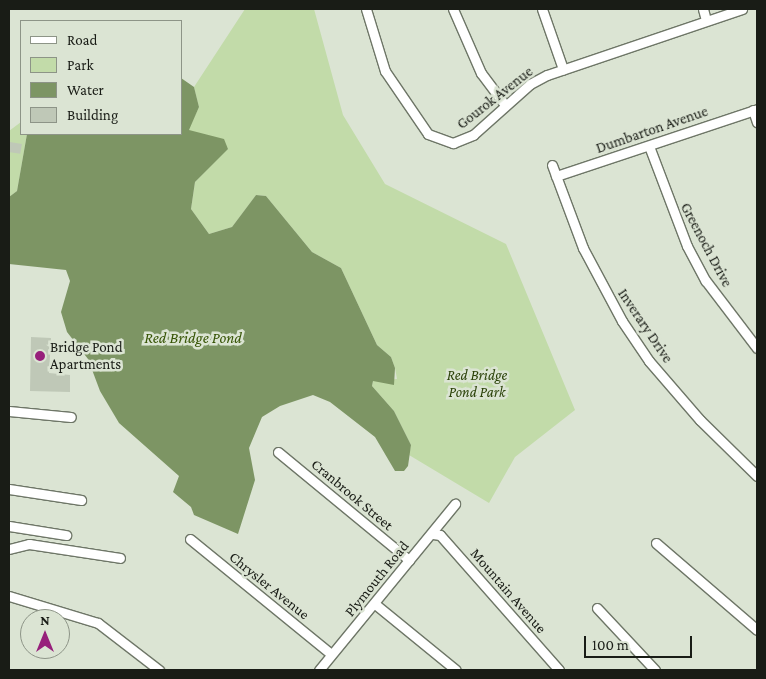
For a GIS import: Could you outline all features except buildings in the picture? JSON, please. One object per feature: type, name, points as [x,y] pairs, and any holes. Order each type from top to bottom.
[{"type":"street","name":"Gourok Avenue","points":[[366,9],[385,72],[428,134],[446,142],[460,141],[530,84],[563,69],[742,9]]},
{"type":"street","points":[[453,9],[481,72],[505,105]]},
{"type":"street","points":[[542,9],[563,69]]},
{"type":"street","points":[[703,9],[706,20]]},
{"type":"street","points":[[755,109],[757,122]]},
{"type":"street","name":"Dumbarton Avenue","points":[[556,176],[755,109]]},
{"type":"street","name":"Greenoch Drive","points":[[649,146],[687,246],[706,280],[757,348]]},
{"type":"street","name":"Inverary Drive","points":[[552,165],[583,248],[622,320],[649,361],[700,420],[757,476]]},
{"type":"street","points":[[9,411],[71,417]]},
{"type":"street","name":"Cranbrook Street","points":[[278,452],[409,560]]},
{"type":"street","points":[[9,489],[81,500]]},
{"type":"street","name":"Plymouth Road","points":[[319,670],[375,604],[409,560],[433,534],[455,504]]},
{"type":"street","points":[[9,526],[66,534]]},
{"type":"street","name":"Mountain Avenue","points":[[433,534],[440,535],[559,670]]},
{"type":"street","name":"Chrysler Avenue","points":[[190,539],[331,654]]},
{"type":"street","points":[[656,543],[757,630]]},
{"type":"street","points":[[9,549],[29,544],[120,558]]},
{"type":"street","points":[[9,596],[98,623],[159,670]]},
{"type":"street","points":[[375,604],[456,670]]},
{"type":"street","points":[[597,608],[655,670]]},
{"type":"green space","name":"Red Bridge Pond Park","points":[[245,9],[314,9],[343,115],[385,184],[506,244],[575,410],[515,457],[489,503],[409,455],[411,445],[394,411],[372,386],[373,381],[397,379],[391,357],[377,345],[341,268],[312,252],[266,196],[256,195],[232,227],[209,234],[191,209],[195,182],[228,148],[188,130],[199,107],[194,87]]},
{"type":"green space","points":[[20,123],[20,135],[27,135],[17,191],[9,197],[9,131]]},
{"type":"water","name":"Red Bridge Pond","points":[[182,79],[194,87],[199,107],[189,130],[224,139],[228,149],[195,182],[191,209],[209,234],[232,227],[256,195],[266,196],[312,252],[341,268],[377,345],[391,357],[395,368],[394,385],[373,381],[372,386],[394,411],[411,445],[408,466],[404,471],[395,471],[375,437],[330,402],[313,395],[280,406],[262,417],[249,448],[255,480],[238,534],[194,515],[191,507],[173,492],[179,476],[119,423],[100,391],[88,359],[67,332],[61,312],[70,281],[66,270],[9,264],[9,197],[17,191],[27,135],[182,135]]},
{"type":"place","name":"Bridge Pond Apartments","points":[[40,356]]}]
